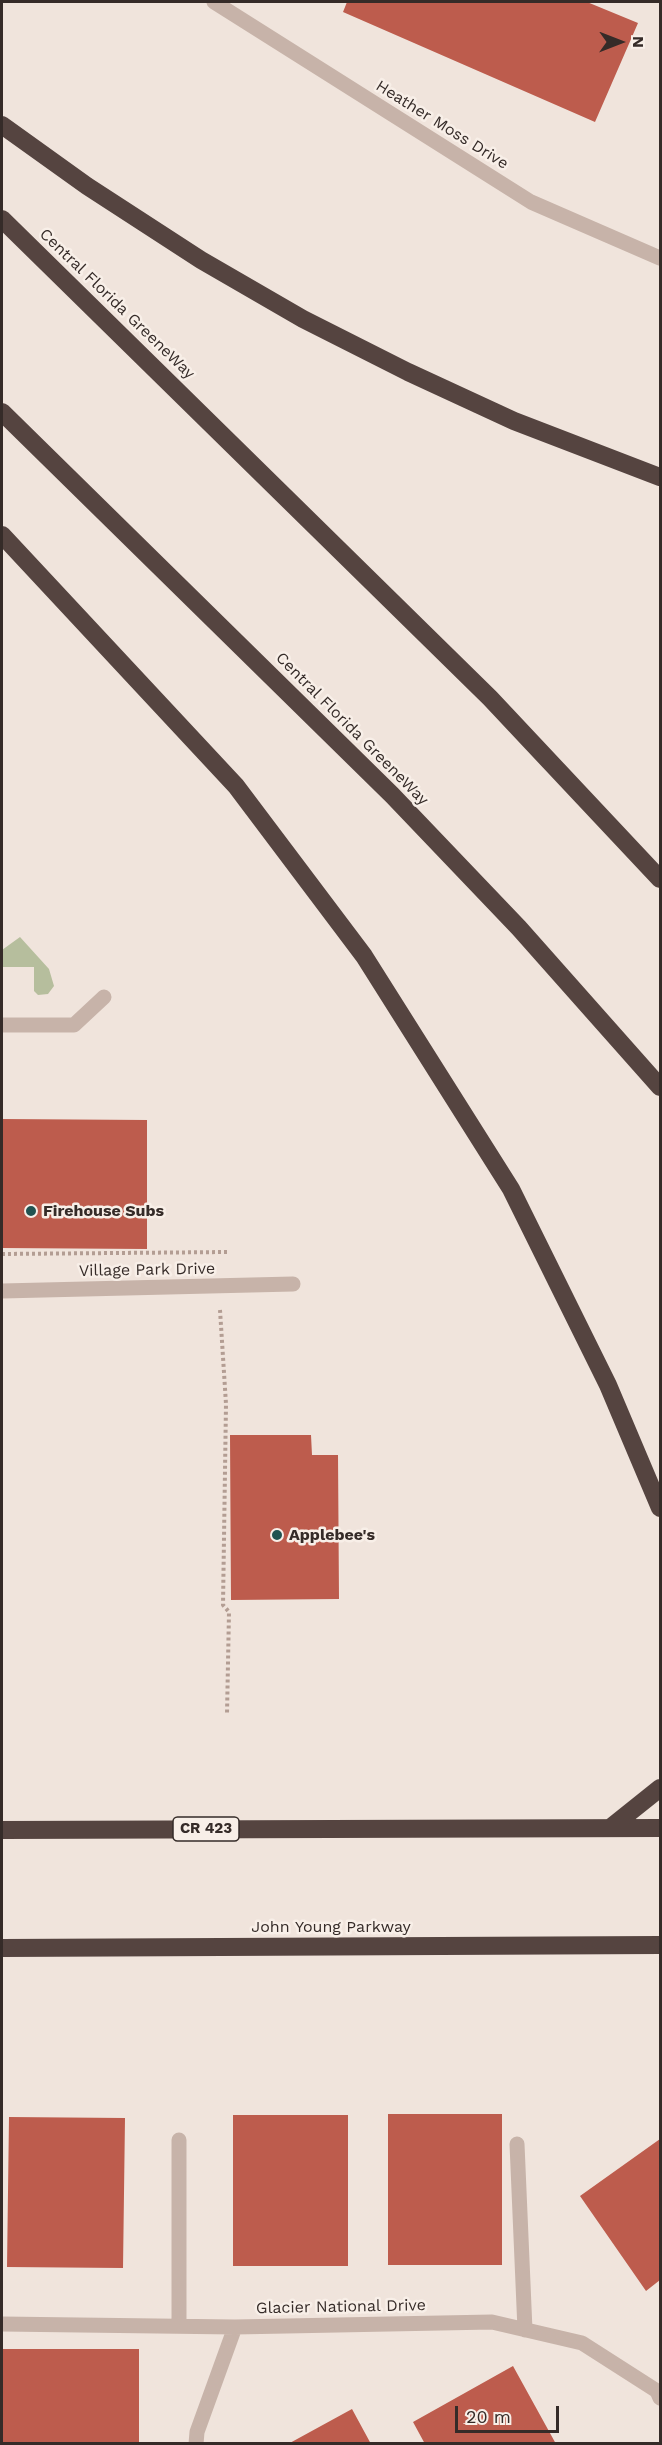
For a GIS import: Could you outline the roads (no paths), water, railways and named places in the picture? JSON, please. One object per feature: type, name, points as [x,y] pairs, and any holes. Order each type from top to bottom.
[{"type":"highway","points":[[2,124],[87,186],[201,260],[303,319],[408,372],[514,421],[660,477]]},
{"type":"highway","name":"Central Florida GreeneWay","points":[[2,219],[490,698],[660,879]]},
{"type":"highway","name":"Central Florida GreeneWay","points":[[2,412],[393,795],[519,928],[660,1087]]},
{"type":"highway","points":[[2,534],[236,786],[364,956],[511,1189],[608,1385],[660,1508]]},
{"type":"highway","points":[[610,1828],[660,1788]]},
{"type":"highway","name":"CR 423","points":[[2,1830],[660,1828]]},
{"type":"highway","name":"John Young Parkway","points":[[2,1948],[660,1946]]},
{"type":"street","name":"Heather Moss Drive","points":[[214,2],[531,202],[660,258]]},
{"type":"street","points":[[2,1025],[74,1025],[104,997]]},
{"type":"street","name":"Village Park Drive","points":[[2,1291],[293,1284]]},
{"type":"street","points":[[179,2140],[179,2326]]},
{"type":"street","points":[[517,2144],[525,2330]]},
{"type":"street","name":"Glacier National Drive","points":[[2,2324],[235,2327],[492,2322],[582,2343],[657,2391],[660,2398]]},
{"type":"street","points":[[196,2444],[196,2432],[235,2327]]},
{"type":"place","name":"Firehouse Subs","points":[[31,1211]]},
{"type":"place","name":"Applebee's","points":[[277,1535]]}]
